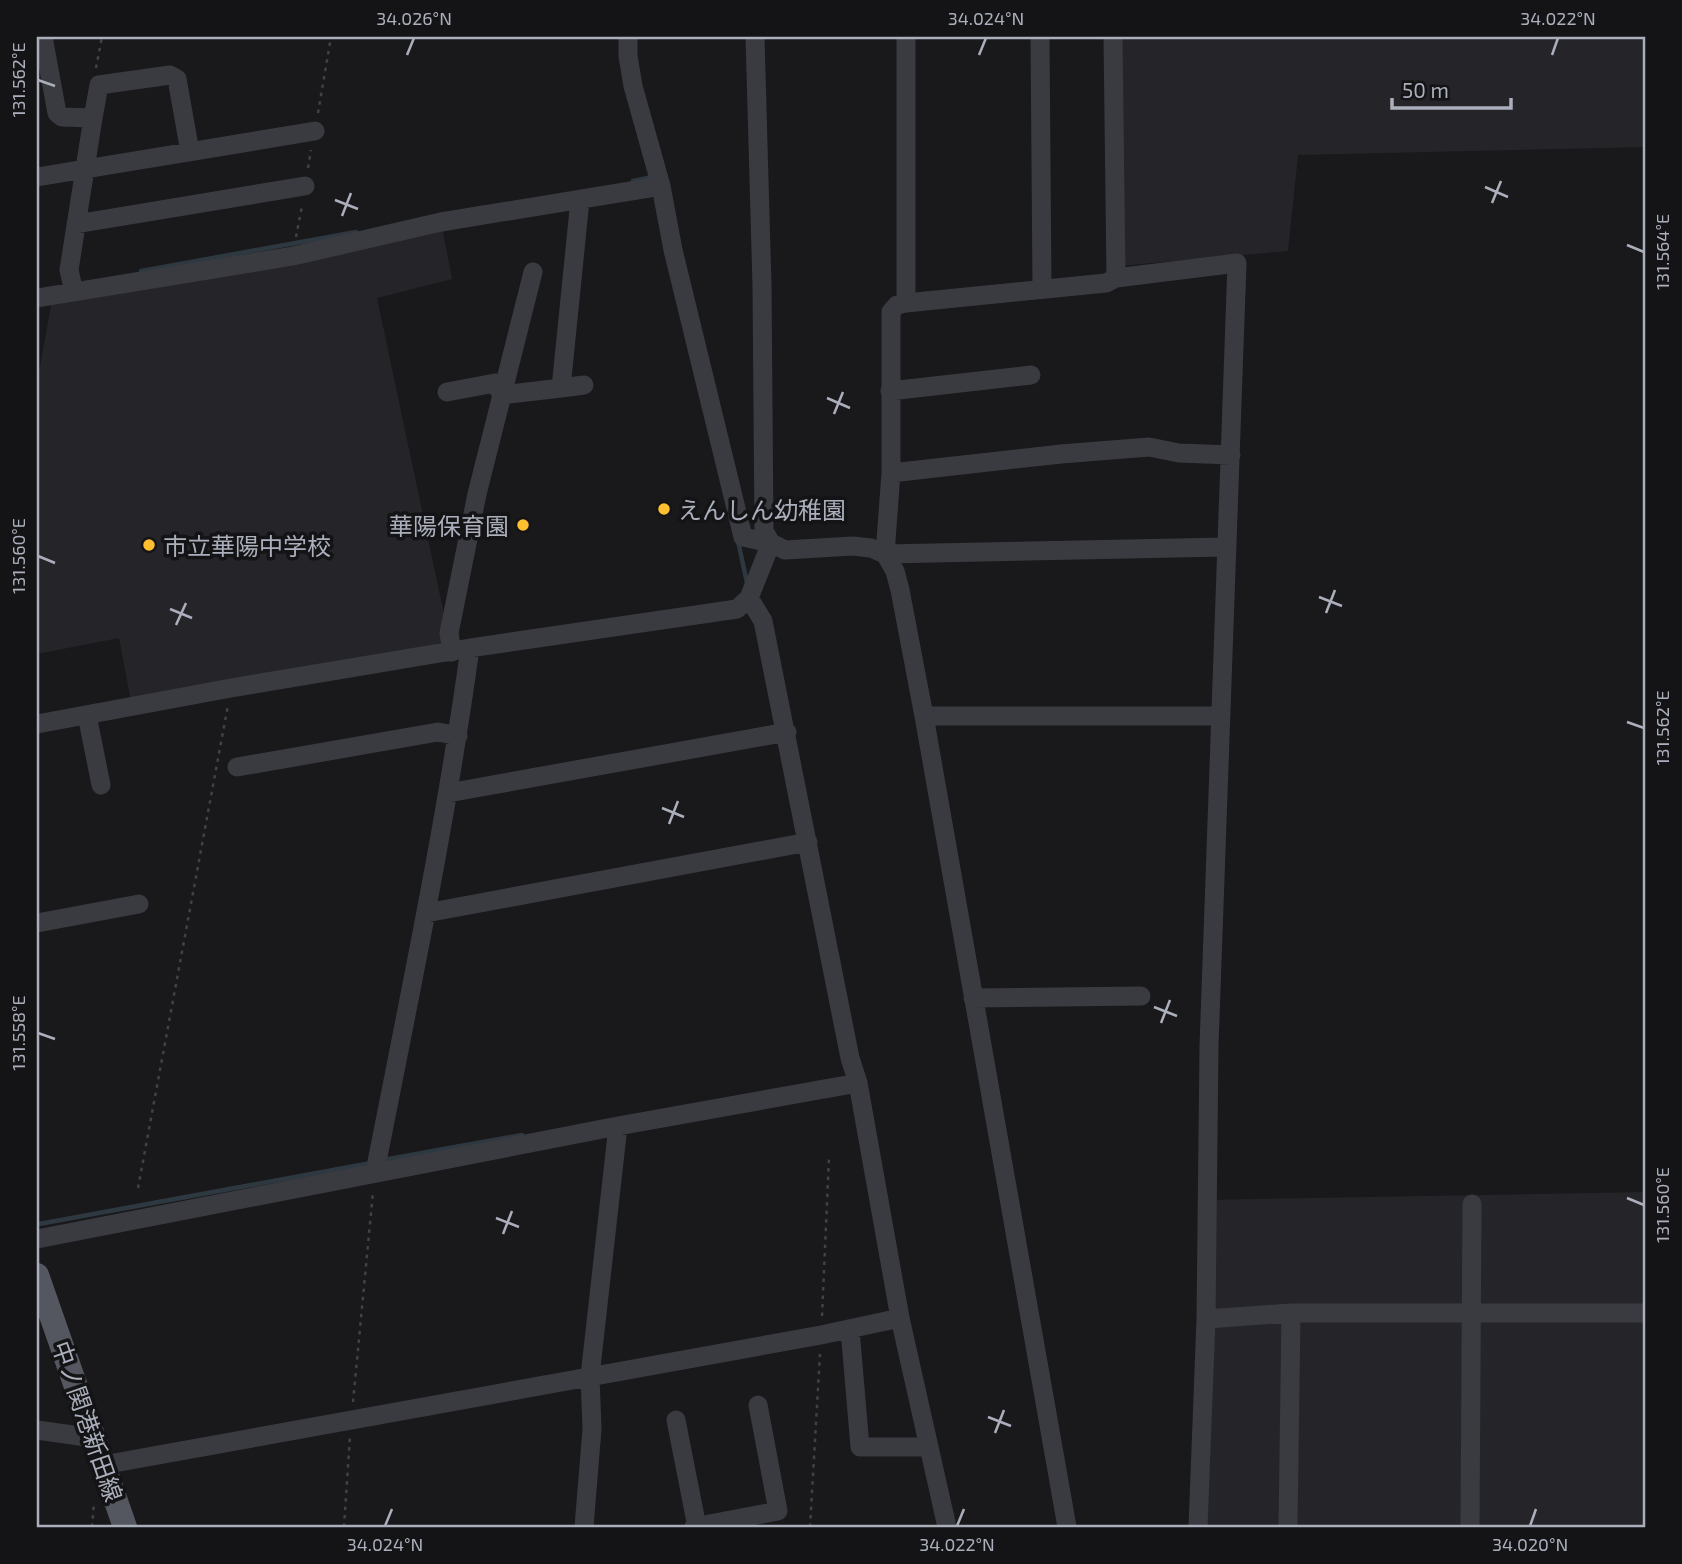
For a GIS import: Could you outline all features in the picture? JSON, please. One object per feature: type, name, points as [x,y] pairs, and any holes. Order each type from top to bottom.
[{"type":"main road","name":"中ノ関港新田線","points":[[37,1275],[125,1527]]},
{"type":"street","points":[[43,37],[45,92],[57,113],[62,117],[93,118]]},
{"type":"street","points":[[628,37],[633,86],[661,186],[673,250],[743,537],[771,543],[785,550],[853,546],[871,548],[885,554],[1226,548]]},
{"type":"street","points":[[755,37],[762,286],[764,531],[771,543]]},
{"type":"street","points":[[906,37],[906,303]]},
{"type":"street","points":[[1040,37],[1042,289]]},
{"type":"street","points":[[1112,37],[1116,278]]},
{"type":"street","points":[[74,292],[69,270],[99,86],[170,75],[177,79],[190,152]]},
{"type":"street","points":[[37,177],[315,131]]},
{"type":"street","points":[[76,224],[305,186]]},
{"type":"street","points":[[37,298],[293,256],[441,222],[661,186]]},
{"type":"street","points":[[561,388],[580,200]]},
{"type":"street","points":[[1067,1527],[924,716],[900,590],[895,571],[885,554],[891,472],[891,312],[897,305],[906,303],[1106,283],[1116,278],[1237,263],[1209,1046],[1206,1319],[1198,1527]]},
{"type":"street","points":[[375,1172],[458,736],[461,650],[449,633],[477,494],[533,272]]},
{"type":"street","points":[[890,391],[1031,375]]},
{"type":"street","points":[[447,392],[495,383],[502,395]]},
{"type":"street","points":[[502,395],[584,385]]},
{"type":"street","points":[[891,472],[1149,447],[1179,453],[1231,455]]},
{"type":"street","points":[[37,724],[231,688],[461,650],[737,609],[749,598],[771,543]]},
{"type":"street","points":[[749,598],[763,621],[787,732],[850,1058],[859,1083],[900,1318],[947,1527]]},
{"type":"street","points":[[87,715],[101,785]]},
{"type":"street","points":[[924,716],[1220,716]]},
{"type":"street","points":[[237,767],[438,732],[458,736]]},
{"type":"street","points":[[448,793],[787,732]]},
{"type":"street","points":[[426,913],[808,842]]},
{"type":"street","points":[[37,923],[139,904]]},
{"type":"street","points":[[973,998],[1141,996]]},
{"type":"street","points":[[37,1240],[375,1172],[859,1083]]},
{"type":"street","points":[[584,1527],[592,1429],[590,1376],[618,1126]]},
{"type":"street","points":[[1470,1527],[1472,1204]]},
{"type":"street","points":[[1206,1319],[1291,1314],[1645,1313]]},
{"type":"street","points":[[1288,1527],[1291,1314]]},
{"type":"street","points":[[103,1465],[900,1318]]},
{"type":"street","points":[[850,1329],[860,1447],[929,1447]]},
{"type":"street","points":[[676,1420],[695,1527],[778,1511],[758,1405]]},
{"type":"street","points":[[37,1430],[94,1438]]},
{"type":"path","points":[[138,1188],[231,688]]},
{"type":"path","points":[[344,1527],[351,1421],[375,1172]]},
{"type":"shaded area","points":[[1115,37],[1645,37],[1645,147],[1298,155],[1288,251],[1119,266]]},
{"type":"shaded area","points":[[441,222],[452,279],[377,298],[452,652],[132,706],[119,638],[37,654],[37,383],[53,295]]},
{"type":"shaded area","points":[[1645,1192],[1645,1527],[1203,1527],[1206,1200]]},
{"type":"waterway","points":[[633,181],[652,177]]},
{"type":"waterway","points":[[141,271],[356,232]]},
{"type":"waterway","points":[[738,541],[747,583]]},
{"type":"waterway","points":[[383,1160],[522,1135]]},
{"type":"waterway","points":[[39,1224],[371,1163]]},
{"type":"place","name":"えんしん幼稚園","points":[[664,509]]},
{"type":"place","name":"華陽保育園","points":[[523,525]]},
{"type":"place","name":"市立華陽中学校","points":[[149,545]]}]
